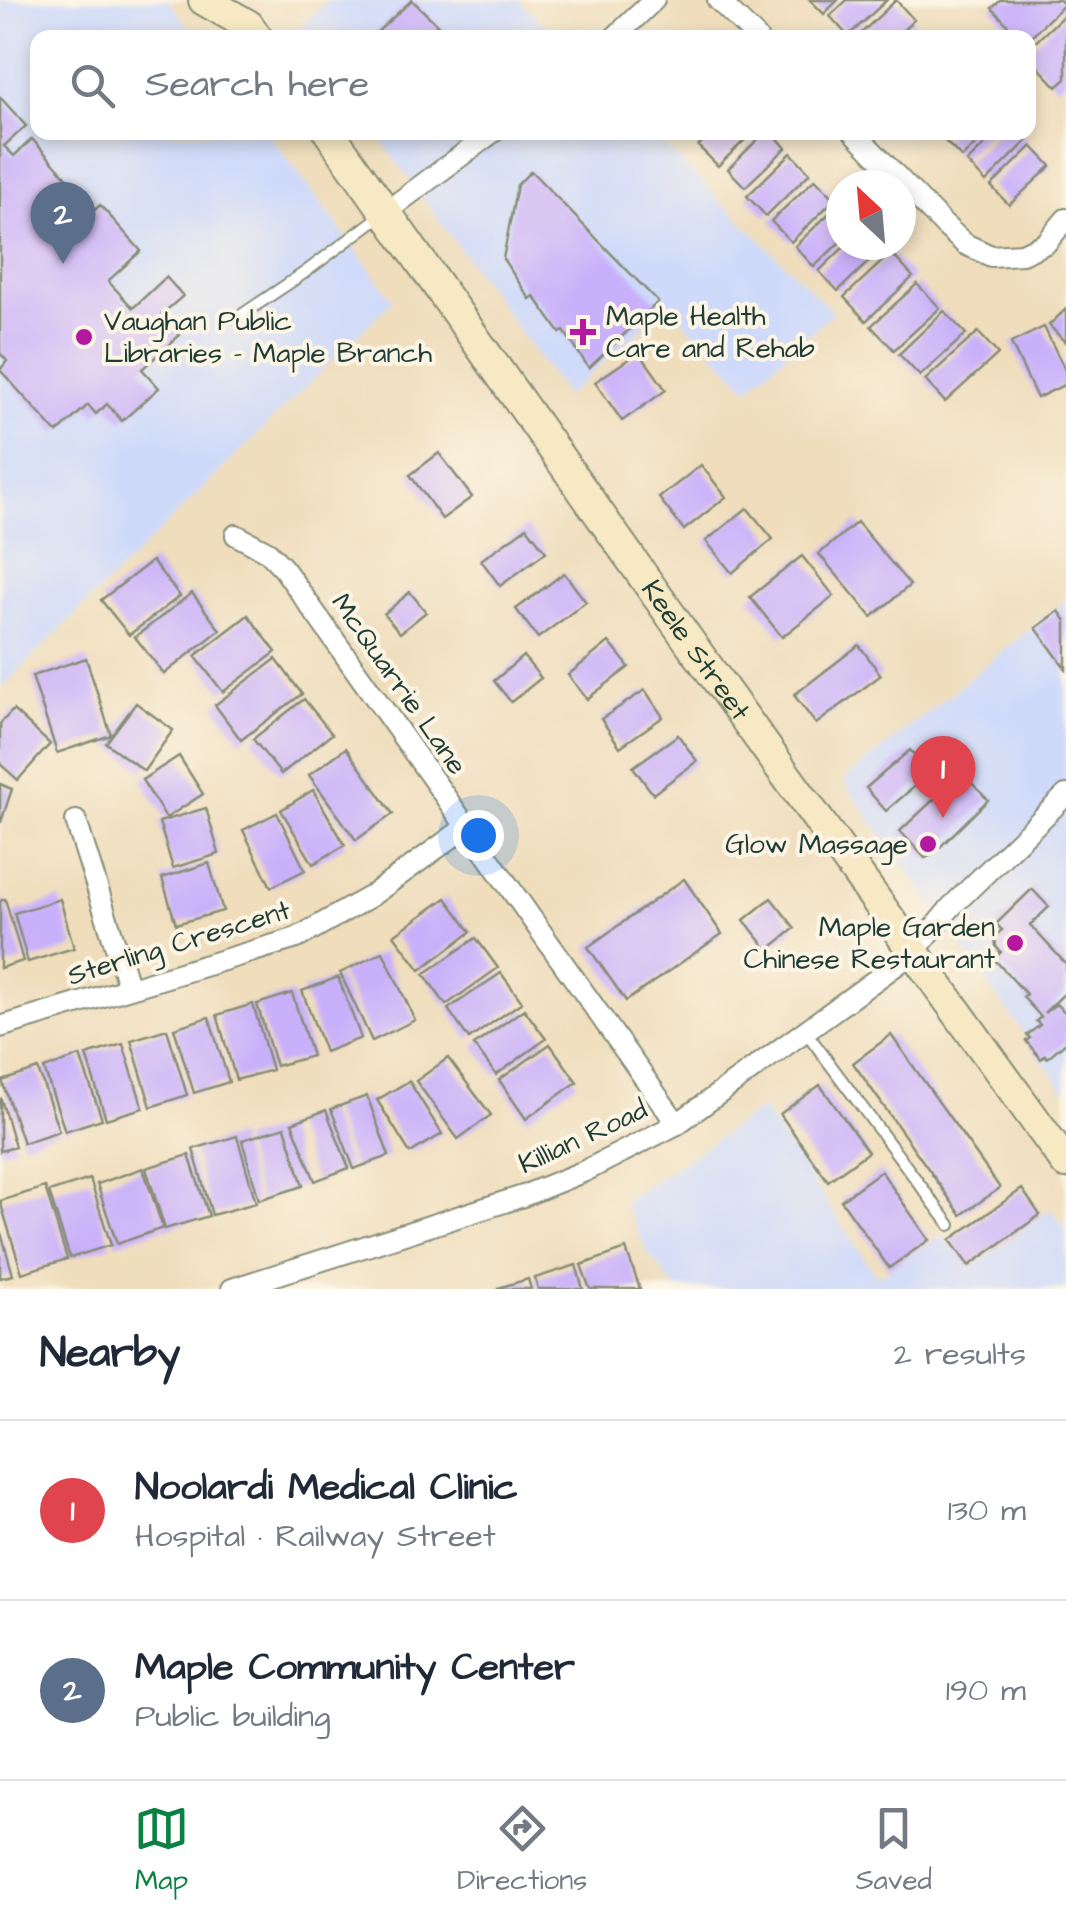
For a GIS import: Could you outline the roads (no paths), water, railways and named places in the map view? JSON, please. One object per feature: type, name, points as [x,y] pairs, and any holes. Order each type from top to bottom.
[{"type":"main road","points":[[204,0],[250,21]]},
{"type":"main road","name":"Keele Street","points":[[335,140],[689,641],[1066,1163]]},
{"type":"street","points":[[622,30],[654,0]]},
{"type":"street","points":[[718,0],[750,30]]},
{"type":"street","points":[[388,211],[483,140]]},
{"type":"street","points":[[862,140],[964,244],[991,256],[1022,254],[1046,243],[1066,219]]},
{"type":"street","name":"McQuarrie Lane","points":[[236,534],[268,552],[284,569],[677,1124]]},
{"type":"street","name":"Killian Road","points":[[232,1289],[523,1196],[585,1171],[677,1124],[914,952],[950,907],[1066,795]]},
{"type":"street","points":[[76,821],[128,988]]},
{"type":"street","name":"Sterling Crescent","points":[[0,1027],[297,938],[371,896],[466,827]]},
{"type":"lane","points":[[237,318],[388,211]]},
{"type":"lane","points":[[806,1032],[950,1225]]},
{"type":"place","name":"Maple Community Center","points":[[63,264]]},
{"type":"place","name":"Maple Health Care and Rehab","points":[[583,332]]},
{"type":"place","name":"Vaughan Public Libraries - Maple Branch","points":[[84,337]]},
{"type":"place","name":"Noolardi Medical Clinic","points":[[943,818]]},
{"type":"place","name":"Glow Massage","points":[[928,844]]},
{"type":"place","name":"Maple Garden Chinese Restaurant","points":[[1015,943]]}]
